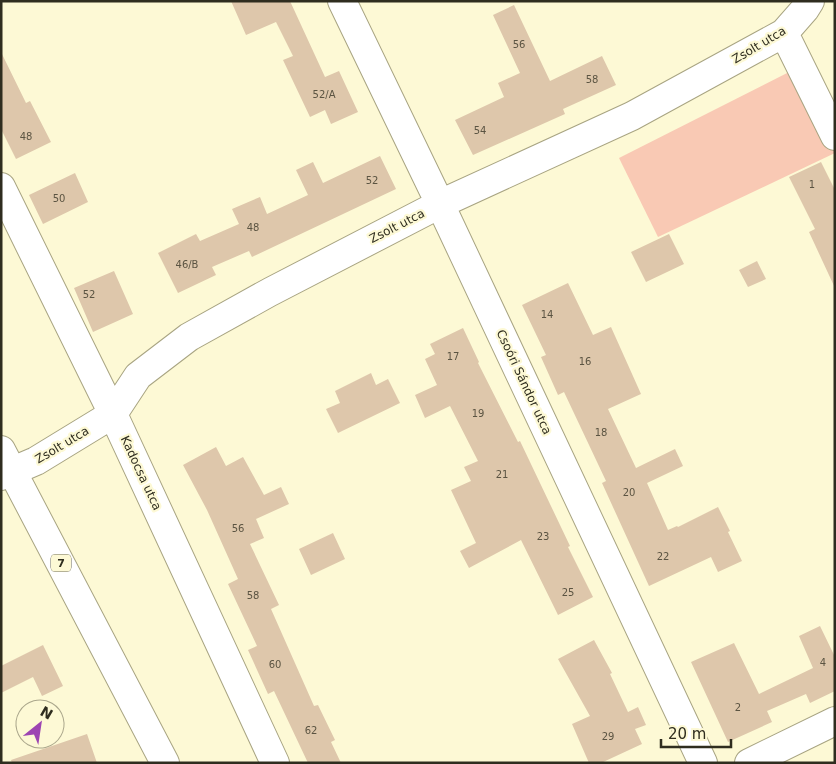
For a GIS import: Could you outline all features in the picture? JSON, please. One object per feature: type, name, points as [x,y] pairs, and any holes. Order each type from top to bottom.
[{"type":"street","name":"Csoóri Sándor utca","points":[[342,1],[440,204],[703,763]]},
{"type":"street","name":"Zsolt utca","points":[[5,466],[36,461],[113,414],[138,376],[189,337],[270,292],[440,204],[632,116],[784,33],[810,1]]},
{"type":"street","points":[[784,33],[835,136]]},
{"type":"street","name":"Kadocsa utca","points":[[1,187],[113,414],[275,763]]},
{"type":"street","name":"7","points":[[5,466],[165,763]]},
{"type":"street","points":[[749,763],[835,722]]},
{"type":"shaded area","points":[[793,70],[835,153],[658,237],[619,158]]},
{"type":"building","points":[[231,1],[290,1],[325,77],[339,71],[358,112],[331,124],[325,110],[310,117],[283,60],[293,56],[276,22],[246,35]]},
{"type":"building","points":[[514,5],[550,81],[602,56],[616,85],[563,109],[565,114],[473,155],[455,120],[504,97],[498,83],[520,73],[493,15]]},
{"type":"building","points":[[1,52],[26,103],[30,101],[51,142],[16,159],[1,129]]},
{"type":"building","points":[[380,156],[396,189],[252,257],[249,251],[212,267],[216,275],[178,293],[158,253],[196,234],[200,241],[239,224],[232,209],[260,197],[267,214],[308,195],[296,170],[313,162],[323,183]]},
{"type":"building","points":[[821,162],[835,190],[835,288],[809,232],[815,229],[789,177]]},
{"type":"building","points":[[75,173],[88,202],[43,224],[29,195]]},
{"type":"building","points":[[669,234],[684,264],[646,282],[631,252]]},
{"type":"building","points":[[757,261],[766,279],[748,287],[739,270]]},
{"type":"building","points":[[114,271],[133,314],[93,332],[74,288]]},
{"type":"building","points":[[568,283],[593,335],[611,327],[641,394],[608,409],[636,468],[675,449],[683,466],[647,483],[668,530],[718,507],[742,561],[718,572],[711,557],[649,586],[602,483],[606,481],[564,392],[558,395],[541,357],[546,355],[522,305]]},
{"type":"building","points":[[463,328],[478,363],[518,442],[520,441],[593,597],[558,615],[521,540],[469,568],[460,551],[476,543],[451,490],[471,481],[464,467],[478,461],[450,406],[425,418],[415,395],[437,385],[425,359],[435,354],[430,344]]},
{"type":"building","points":[[371,373],[376,385],[388,379],[400,403],[338,433],[326,409],[340,403],[335,391]]},
{"type":"building","points":[[216,447],[226,466],[243,457],[264,495],[281,487],[289,504],[256,519],[264,538],[250,544],[279,605],[271,609],[314,706],[318,705],[335,740],[331,742],[341,763],[308,763],[274,691],[268,694],[248,650],[257,646],[228,584],[238,579],[207,510],[183,465]]},
{"type":"building","points":[[333,533],[345,559],[311,575],[299,549]]},
{"type":"building","points":[[820,626],[835,657],[835,691],[810,703],[806,694],[767,711],[772,722],[728,742],[691,662],[734,643],[759,694],[813,668],[799,636]]},
{"type":"building","points":[[594,640],[612,673],[610,674],[628,712],[638,707],[646,725],[635,729],[642,744],[601,763],[589,763],[572,724],[590,716],[558,659]]},
{"type":"building","points":[[43,645],[63,686],[42,696],[33,677],[1,693],[1,666]]},
{"type":"building","points":[[87,734],[97,763],[12,763],[11,760],[43,749],[65,749],[65,742]]}]
